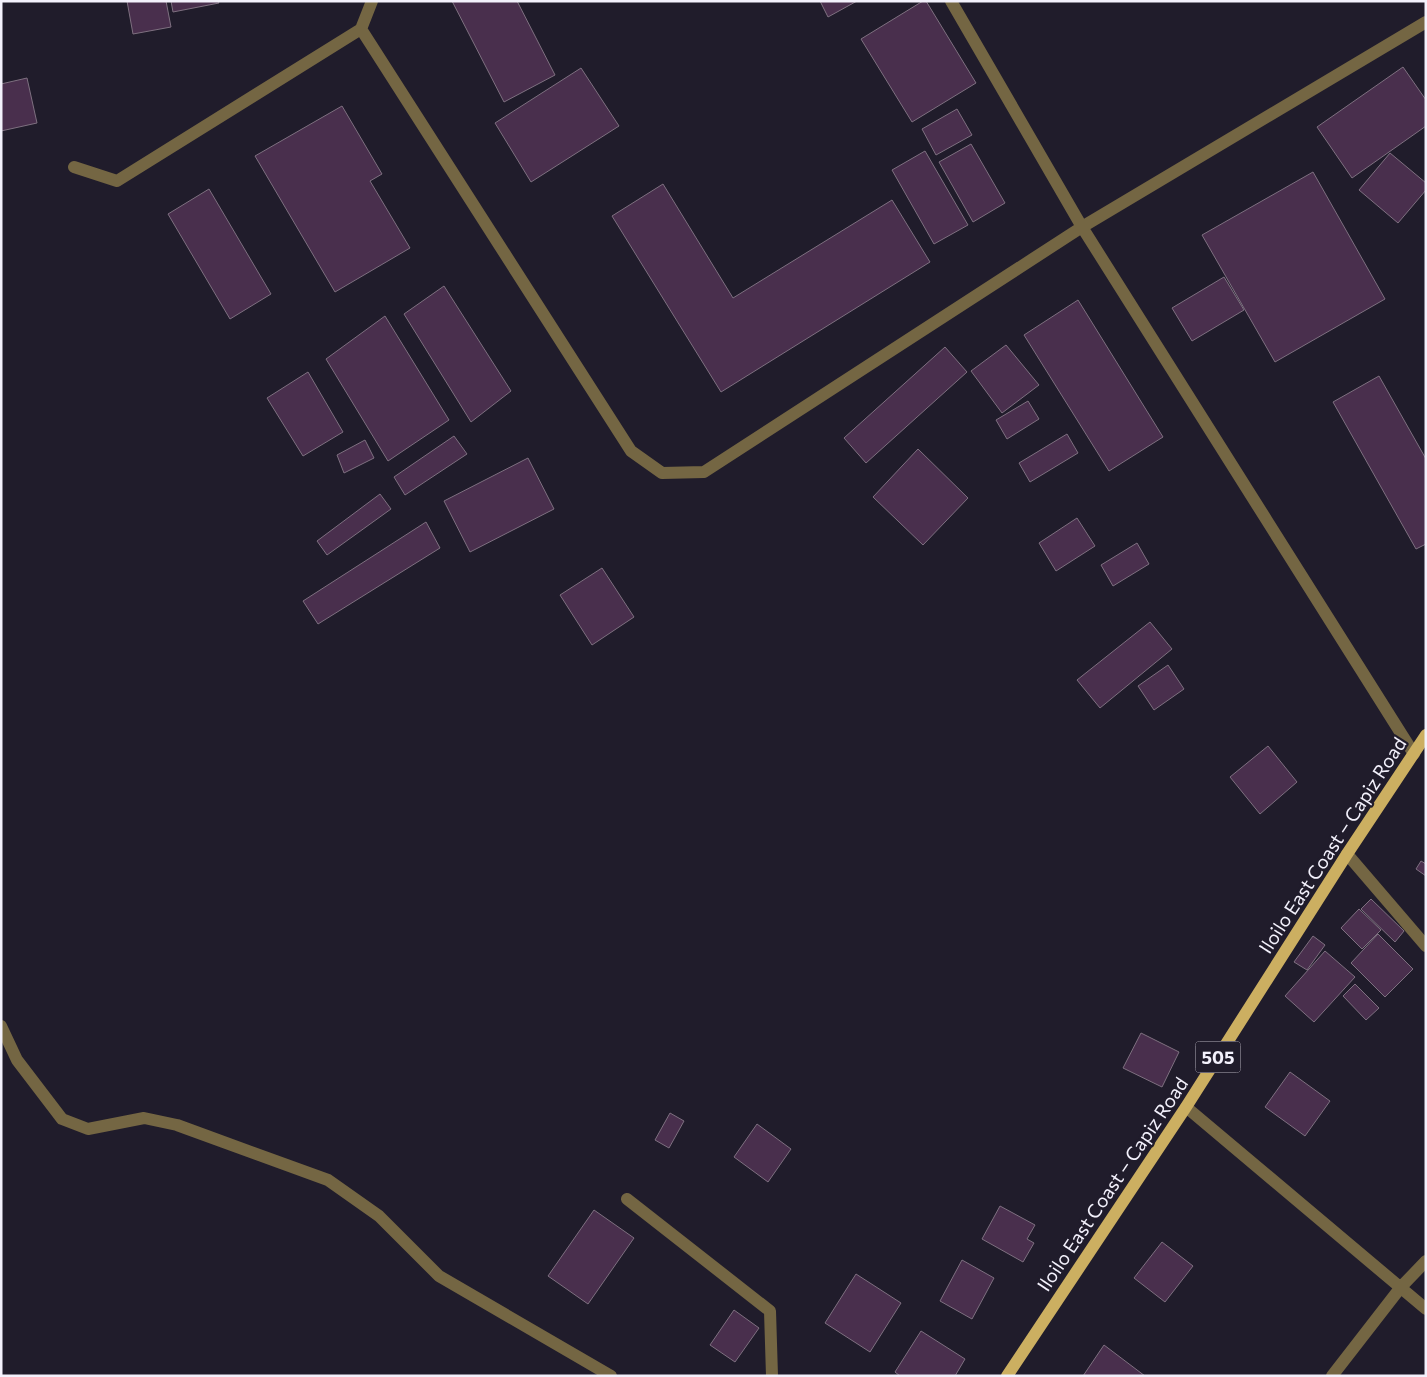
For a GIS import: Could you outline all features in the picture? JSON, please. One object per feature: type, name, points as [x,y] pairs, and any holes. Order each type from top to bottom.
[{"type":"main road","name":"Iloilo East Coast – Capiz Road","points":[[1007,1376],[1186,1107],[1347,854],[1426,735]]},
{"type":"street","points":[[74,167],[117,181],[361,29],[372,1]]},
{"type":"street","points":[[951,1],[1082,227],[1414,754]]},
{"type":"street","points":[[361,29],[631,450],[662,473],[704,472],[1082,227],[1426,22]]},
{"type":"street","points":[[1347,854],[1426,946]]},
{"type":"street","points":[[1,1026],[16,1060],[62,1118],[88,1129],[144,1118],[160,1121],[177,1125],[328,1180],[378,1216],[439,1276],[611,1376]]},
{"type":"street","points":[[1186,1107],[1426,1309]]},
{"type":"street","points":[[627,1199],[770,1312],[772,1376]]},
{"type":"street","points":[[1332,1376],[1401,1287],[1426,1261]]},
{"type":"building","points":[[127,1],[166,1],[171,27],[133,34]]},
{"type":"building","points":[[171,1],[218,1],[219,3],[173,12]]},
{"type":"building","points":[[452,1],[517,1],[555,75],[504,102]]},
{"type":"building","points":[[820,1],[857,1],[828,17]]},
{"type":"building","points":[[923,1],[926,1],[976,83],[912,122],[861,39]]},
{"type":"building","points":[[1403,67],[1426,100],[1426,126],[1352,178],[1317,127]]},
{"type":"building","points":[[581,68],[619,126],[531,182],[495,123]]},
{"type":"building","points":[[27,78],[37,123],[1,131],[1,84]]},
{"type":"building","points":[[342,106],[382,174],[370,181],[410,248],[335,292],[255,156]]},
{"type":"building","points":[[957,109],[972,135],[936,155],[922,129]]},
{"type":"building","points":[[971,144],[1005,203],[973,222],[939,162]]},
{"type":"building","points":[[925,151],[968,225],[934,244],[892,170]]},
{"type":"building","points":[[1390,153],[1426,183],[1426,190],[1398,223],[1359,190]]},
{"type":"building","points":[[1313,172],[1385,299],[1275,362],[1202,235]]},
{"type":"building","points":[[663,184],[733,298],[892,200],[930,262],[721,392],[612,216]]},
{"type":"building","points":[[209,189],[271,294],[230,319],[168,214]]},
{"type":"building","points":[[1224,277],[1244,310],[1192,341],[1172,308]]},
{"type":"building","points":[[444,286],[511,391],[471,422],[404,314]]},
{"type":"building","points":[[1078,300],[1163,437],[1109,471],[1024,335]]},
{"type":"building","points":[[385,316],[449,420],[388,461],[326,359]]},
{"type":"building","points":[[1006,345],[1039,385],[1002,413],[971,371]]},
{"type":"building","points":[[945,347],[967,372],[866,463],[844,438]]},
{"type":"building","points":[[308,372],[343,432],[303,456],[267,398]]},
{"type":"building","points":[[1379,376],[1426,459],[1426,544],[1416,549],[1333,402]]},
{"type":"building","points":[[1028,401],[1039,419],[1007,439],[996,420]]},
{"type":"building","points":[[1067,434],[1078,453],[1030,482],[1019,463]]},
{"type":"building","points":[[454,436],[467,454],[405,495],[394,477]]},
{"type":"building","points":[[365,440],[374,458],[344,473],[337,455]]},
{"type":"building","points":[[918,449],[968,498],[923,545],[873,497]]},
{"type":"building","points":[[528,458],[554,509],[470,552],[444,501]]},
{"type":"building","points":[[380,494],[391,509],[327,555],[317,541]]},
{"type":"building","points":[[1077,518],[1095,546],[1056,571],[1039,543]]},
{"type":"building","points":[[426,522],[440,548],[318,624],[303,601]]},
{"type":"building","points":[[1137,543],[1149,564],[1113,586],[1101,565]]},
{"type":"building","points":[[602,568],[634,617],[592,645],[560,595]]},
{"type":"building","points":[[1150,622],[1172,649],[1100,708],[1077,680]]},
{"type":"building","points":[[1168,665],[1184,689],[1154,710],[1138,686]]},
{"type":"building","points":[[1268,746],[1297,782],[1260,814],[1230,777]]},
{"type":"building","points":[[1421,861],[1426,864],[1426,876],[1416,869]]},
{"type":"building","points":[[1371,899],[1404,931],[1395,942],[1361,909]]},
{"type":"building","points":[[1359,909],[1381,930],[1362,949],[1341,928]]},
{"type":"building","points":[[1378,934],[1413,969],[1385,997],[1351,963]]},
{"type":"building","points":[[1313,936],[1325,945],[1307,970],[1294,962]]},
{"type":"building","points":[[1325,951],[1355,977],[1314,1022],[1285,996]]},
{"type":"building","points":[[1355,984],[1379,1008],[1366,1020],[1343,996]]},
{"type":"building","points":[[1141,1033],[1179,1052],[1162,1087],[1123,1068]]},
{"type":"building","points":[[1290,1072],[1330,1101],[1305,1136],[1265,1107]]},
{"type":"building","points":[[670,1113],[684,1121],[669,1148],[655,1140]]},
{"type":"building","points":[[757,1124],[791,1149],[768,1182],[734,1157]]},
{"type":"building","points":[[1000,1206],[1035,1225],[1027,1239],[1034,1243],[1023,1262],[982,1239]]},
{"type":"building","points":[[594,1210],[634,1238],[588,1304],[548,1276]]},
{"type":"building","points":[[1162,1242],[1193,1266],[1165,1302],[1134,1278]]},
{"type":"building","points":[[962,1260],[994,1278],[972,1319],[940,1301]]},
{"type":"building","points":[[856,1274],[901,1303],[870,1352],[825,1323]]},
{"type":"building","points":[[734,1310],[759,1328],[735,1362],[710,1345]]},
{"type":"building","points":[[921,1331],[965,1359],[955,1376],[900,1376],[895,1372]]},
{"type":"building","points":[[1104,1345],[1145,1376],[1083,1376]]}]
